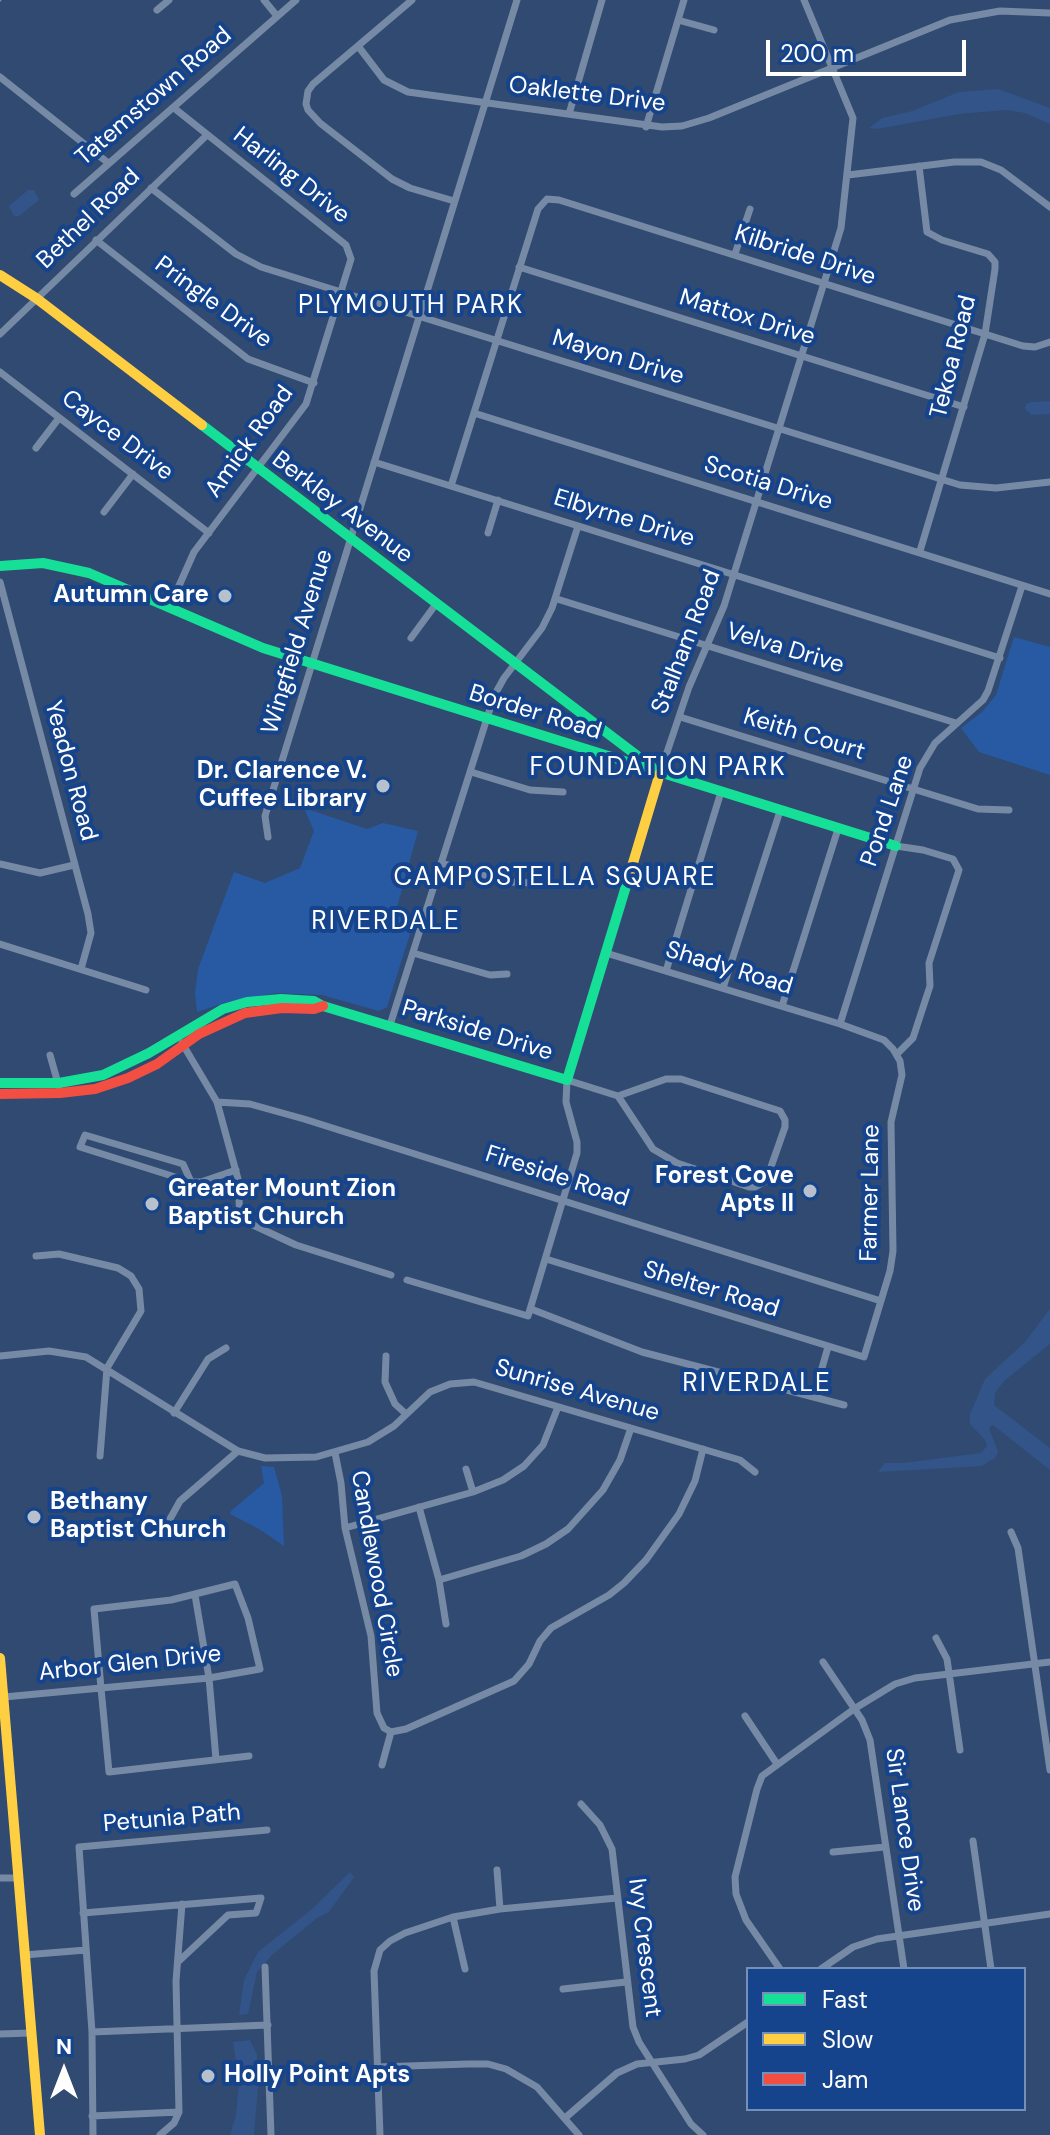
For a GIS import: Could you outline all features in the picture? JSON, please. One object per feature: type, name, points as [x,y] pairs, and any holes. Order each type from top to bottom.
[{"type":"street","points":[[157,10],[169,0]]},
{"type":"street","points":[[264,0],[277,16]]},
{"type":"street","name":"Tatemstown Road","points":[[74,194],[296,0]]},
{"type":"street","points":[[412,0],[313,84],[306,97],[308,110],[329,131],[392,179],[410,188],[454,201]]},
{"type":"street","name":"Wingfield Avenue","points":[[268,837],[265,816],[517,0]]},
{"type":"street","points":[[569,114],[602,0]]},
{"type":"street","points":[[646,127],[684,0]]},
{"type":"street","name":"Stalham Road","points":[[531,1309],[577,1153],[566,1102],[567,1080],[660,773],[689,687],[734,574],[841,228],[853,118],[804,0]]},
{"type":"street","points":[[1025,0],[1025,11]]},
{"type":"street","name":"Oaklette Drive","points":[[358,46],[384,80],[398,89],[646,127],[682,126],[834,69],[950,20],[985,13],[1050,13]]},
{"type":"street","points":[[678,20],[714,30]]},
{"type":"street","points":[[0,77],[107,162]]},
{"type":"street","name":"Harling Drive","points":[[174,108],[346,245],[351,259],[342,292]]},
{"type":"street","name":"Bethel Road","points":[[0,334],[207,135]]},
{"type":"street","points":[[848,175],[971,161],[986,163],[1001,170],[1050,207]]},
{"type":"street","name":"Tekoa Road","points":[[919,166],[927,232],[942,240],[988,254],[995,262],[985,334],[920,551]]},
{"type":"street","name":"Mayon Drive","points":[[151,188],[249,262],[941,479],[980,488],[1050,482]]},
{"type":"street","name":"Kilbride Drive","points":[[519,267],[538,209],[547,199],[559,200],[985,334],[1035,347],[1050,342]]},
{"type":"street","points":[[735,254],[750,209]]},
{"type":"street","name":"Pringle Drive","points":[[96,240],[248,359],[314,383]]},
{"type":"street","points":[[451,486],[519,267]]},
{"type":"street","name":"Mattox Drive","points":[[519,267],[964,407]]},
{"type":"street","name":"Berkley Avenue","points":[[0,275],[36,298],[660,773]]},
{"type":"street","name":"Amick Road","points":[[170,606],[190,559],[301,413],[314,383],[342,292]]},
{"type":"street","name":"Cayce Drive","points":[[0,372],[209,533]]},
{"type":"street","name":"Scotia Drive","points":[[474,413],[1050,594]]},
{"type":"street","points":[[36,448],[59,418]]},
{"type":"street","name":"Elbyrne Drive","points":[[374,462],[1000,658]]},
{"type":"street","points":[[104,512],[133,474]]},
{"type":"street","points":[[488,533],[498,500]]},
{"type":"street","points":[[390,1025],[486,718],[499,687],[542,628],[557,599],[578,526]]},
{"type":"street","name":"Border Road","points":[[0,566],[31,563],[67,567],[100,577],[263,648],[838,829],[953,859],[959,870],[929,963],[930,986],[913,1038],[897,1054]]},
{"type":"street","name":"Yeadon Road","points":[[0,582],[91,933],[81,969]]},
{"type":"street","name":"Pond Lane","points":[[840,1024],[925,758],[935,743],[983,700],[992,682],[1022,586]]},
{"type":"street","name":"Velva Drive","points":[[557,599],[956,723]]},
{"type":"street","points":[[411,638],[436,604]]},
{"type":"street","name":"Keith Court","points":[[680,717],[978,809],[1009,810]]},
{"type":"street","points":[[613,758],[622,744]]},
{"type":"street","points":[[471,772],[530,790],[563,792]]},
{"type":"street","points":[[666,971],[721,792]]},
{"type":"street","points":[[723,988],[780,811]]},
{"type":"street","points":[[782,1006],[838,829]]},
{"type":"street","points":[[441,863],[510,882],[534,883]]},
{"type":"street","points":[[0,864],[40,873],[74,865]]},
{"type":"street","points":[[0,944],[146,990]]},
{"type":"street","points":[[413,953],[490,975],[507,974]]},
{"type":"street","name":"Shady Road","points":[[606,953],[840,1024],[884,1040],[897,1054]]},
{"type":"street","name":"Parkside Drive","points":[[0,1083],[95,1089],[157,1064],[180,1040],[223,1021],[245,1013],[323,1006],[618,1096]]},
{"type":"street","points":[[180,1040],[217,1102],[236,1170],[240,1219],[296,1245],[391,1275]]},
{"type":"street","name":"Farmer Lane","points":[[864,1357],[893,1251],[891,1122],[902,1075],[897,1054]]},
{"type":"street","points":[[50,1055],[60,1088]]},
{"type":"street","points":[[672,1078],[776,1108],[784,1115],[785,1127],[770,1176],[761,1185],[749,1187],[669,1160],[653,1149],[618,1096],[672,1078]]},
{"type":"street","name":"Parkside Drive","points":[[0,1094],[60,1088]]},
{"type":"street","name":"Fireside Road","points":[[217,1102],[250,1104],[304,1119],[881,1301]]},
{"type":"street","points":[[191,1182],[183,1164],[85,1135],[80,1147],[191,1182],[201,1182],[236,1170]]},
{"type":"street","points":[[36,1256],[59,1254],[118,1268],[135,1282],[141,1297],[141,1311],[107,1368],[100,1456]]},
{"type":"street","name":"Shelter Road","points":[[546,1259],[864,1357]]},
{"type":"street","points":[[407,1280],[528,1316],[531,1309],[654,1355],[844,1405]]},
{"type":"street","points":[[814,1396],[828,1347]]},
{"type":"street","points":[[174,1413],[208,1359],[226,1348]]},
{"type":"street","name":"Sunrise Avenue","points":[[0,1356],[66,1352],[86,1357],[238,1451],[277,1459],[335,1453],[382,1436],[430,1392],[461,1382],[489,1386],[740,1460],[755,1472]]},
{"type":"street","points":[[386,1356],[385,1382],[395,1404],[406,1414]]},
{"type":"street","points":[[345,1528],[473,1492],[503,1480],[524,1466],[543,1445],[558,1407]]},
{"type":"street","points":[[439,1580],[521,1556],[568,1529],[603,1490],[620,1460],[631,1428]]},
{"type":"street","points":[[382,1765],[391,1732],[406,1729],[514,1681],[529,1664],[544,1635],[624,1583],[646,1560],[679,1514],[695,1481],[703,1449]]},
{"type":"street","points":[[170,1519],[180,1501],[238,1451]]},
{"type":"street","name":"Candlewood Circle","points":[[335,1453],[345,1528],[371,1636],[377,1713],[384,1728],[391,1732]]},
{"type":"street","points":[[466,1469],[473,1492]]},
{"type":"street","points":[[419,1507],[439,1580],[446,1624]]},
{"type":"street","points":[[1011,1532],[1018,1548],[1050,1770]]},
{"type":"street","name":"Arbor Glen Drive","points":[[4,1697],[209,1678],[260,1669],[248,1618],[235,1584],[195,1595]]},
{"type":"street","points":[[216,1759],[209,1678],[195,1595],[94,1609],[109,1772],[249,1756]]},
{"type":"street","points":[[936,1638],[944,1650],[960,1750]]},
{"type":"street","points":[[0,1658],[40,2135]]},
{"type":"street","name":"Sir Lance Drive","points":[[823,1662],[867,1730],[873,1749],[904,1967]]},
{"type":"street","points":[[779,1967],[739,1907],[735,1877],[762,1776],[854,1709],[895,1684],[1050,1662]]},
{"type":"street","points":[[745,1716],[777,1764]]},
{"type":"street","name":"Ivy Crescent","points":[[581,1804],[600,1825],[612,1849],[633,2027],[639,2042],[691,2124],[703,2135]]},
{"type":"street","name":"Petunia Path","points":[[83,1913],[79,1847],[267,1830]]},
{"type":"street","points":[[973,1841],[991,1967]]},
{"type":"street","points":[[833,1852],[885,1847]]},
{"type":"street","points":[[497,1870],[500,1909]]},
{"type":"street","points":[[0,1878],[17,1878]]},
{"type":"street","points":[[93,2135],[92,2032],[83,1913],[261,1898],[256,1913],[228,1915],[179,1961]]},
{"type":"street","points":[[380,2135],[374,1971],[380,1950],[405,1933],[453,1917],[500,1909],[617,1898]]},
{"type":"street","points":[[160,2135],[174,2123],[179,2112],[176,1981],[182,1904]]},
{"type":"street","points":[[824,1967],[853,1947],[899,1934],[1050,1914]]},
{"type":"street","points":[[453,1917],[465,1969]]},
{"type":"street","points":[[24,1955],[86,1950]]},
{"type":"street","points":[[265,1967],[271,2135]]},
{"type":"street","points":[[563,1989],[626,1982]]},
{"type":"street","points":[[565,2118],[617,2073],[637,2064],[699,2055],[746,2023]]},
{"type":"street","points":[[92,2032],[268,2025]]},
{"type":"street","points":[[0,2034],[31,2033]]},
{"type":"street","points":[[377,2067],[488,2064],[522,2076],[537,2087],[579,2135]]},
{"type":"street","points":[[92,2116],[179,2112]]},
{"type":"shaded area","points":[[998,89],[1050,108],[1050,124],[1025,113],[1006,110],[869,128],[882,118],[912,111],[959,92]]},
{"type":"shaded area","points":[[28,190],[34,190],[39,200],[19,216],[14,216],[9,206]]},
{"type":"shaded area","points":[[1050,401],[1050,414],[1032,415],[1025,409],[1026,404],[1032,402]]},
{"type":"shaded area","points":[[1014,637],[1050,647],[1050,775],[979,752],[961,728],[982,712],[996,695]]},
{"type":"shaded area","points":[[304,808],[367,829],[383,823],[418,831],[396,911],[415,918],[387,1007],[379,1011],[322,995],[276,993],[224,1003],[197,1012],[195,993],[198,969],[234,872],[265,883],[300,868],[314,831]]},
{"type":"shaded area","points":[[1050,1309],[1050,1344],[1004,1381],[995,1393],[994,1405],[1050,1448],[1050,1470],[993,1425],[989,1428],[998,1451],[996,1457],[982,1466],[878,1472],[885,1463],[981,1453],[987,1446],[970,1424],[970,1414],[985,1379],[1025,1342]]},
{"type":"shaded area","points":[[261,1466],[274,1467],[282,1496],[284,1546],[230,1514],[264,1483]]},
{"type":"shaded area","points":[[350,1872],[354,1877],[329,1912],[317,1918],[272,1955],[257,1972],[248,2014],[239,2015],[244,1980],[258,1952],[312,1909]]},
{"type":"shaded area","points":[[250,2040],[257,2055],[254,2135],[230,2135],[236,2115],[239,2083],[233,2042]]},
{"type":"traffic: fast","points":[[202,425],[652,767]]},
{"type":"traffic: fast","points":[[0,566],[43,563],[89,573],[263,648],[896,846]]},
{"type":"traffic: fast","points":[[0,1083],[59,1083],[103,1075],[149,1053],[223,1009],[247,1002],[281,999],[314,1001],[567,1080],[630,873]]},
{"type":"traffic: slow","points":[[0,275],[36,298],[202,425]]},
{"type":"traffic: slow","points":[[630,873],[660,773]]},
{"type":"traffic: slow","points":[[0,1658],[40,2135]]},
{"type":"traffic: jam","points":[[0,1094],[95,1089],[157,1064],[199,1034],[245,1013],[323,1006]]},
{"type":"place","name":"Autumn Care","points":[[225,596]]},
{"type":"place","name":"Dr. Clarence V. Cuffee Library","points":[[383,786]]},
{"type":"place","name":"Forest Cove Apts II","points":[[810,1191]]},
{"type":"place","name":"Greater Mount Zion Baptist Church","points":[[152,1204]]},
{"type":"place","name":"Bethany Baptist Church","points":[[34,1517]]},
{"type":"place","name":"Holly Point Apts","points":[[208,2076]]},
{"type":"district","name":"PLYMOUTH PARK","points":[[411,306]]},
{"type":"district","name":"FOUNDATION PARK","points":[[658,768]]},
{"type":"district","name":"CAMPOSTELLA SQUARE","points":[[555,878]]},
{"type":"district","name":"RIVERDALE","points":[[386,922]]},
{"type":"district","name":"RIVERDALE","points":[[757,1384]]}]
